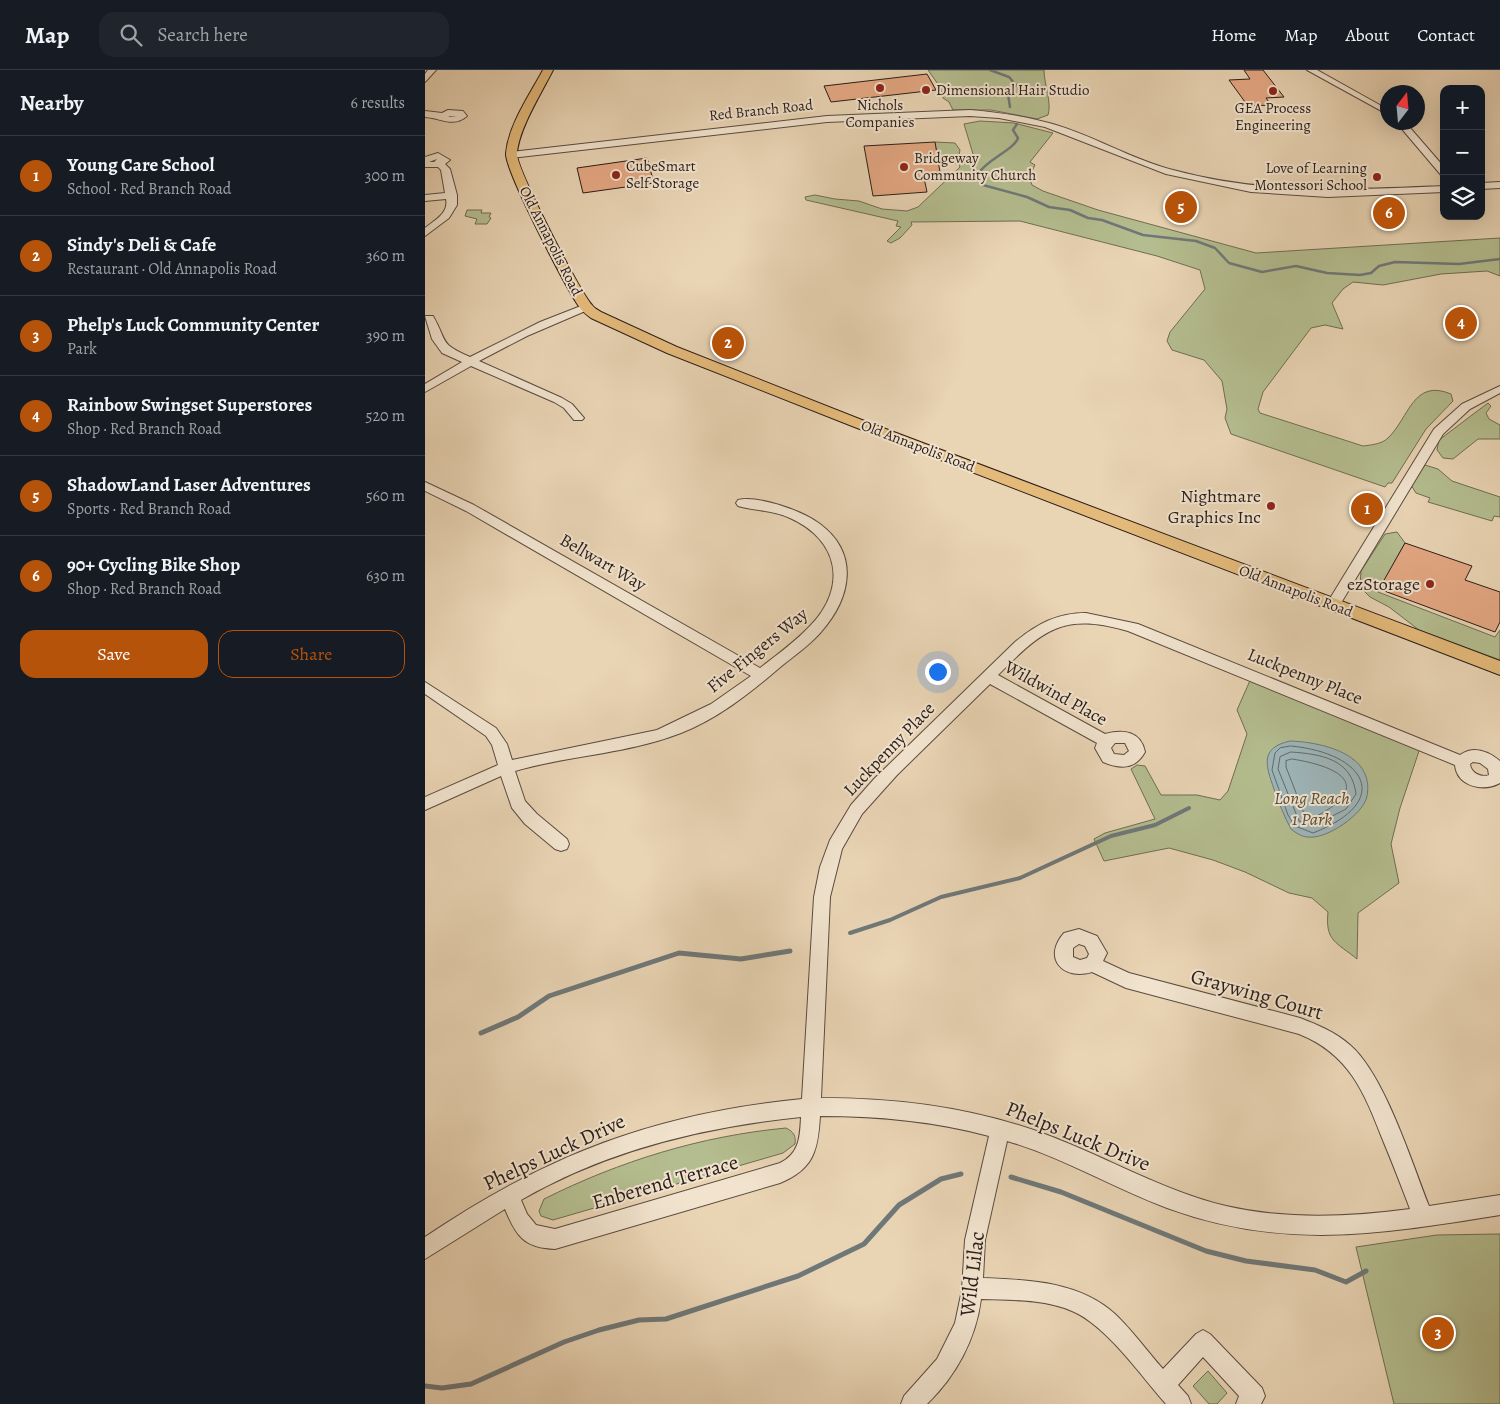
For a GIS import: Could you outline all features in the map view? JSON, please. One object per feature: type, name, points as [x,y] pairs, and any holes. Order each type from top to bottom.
[{"type":"main road","points":[[512,158],[521,121],[548,70]]},
{"type":"main road","name":"Old Annapolis Road","points":[[512,158],[521,184],[586,307],[616,326],[719,368],[1500,668]]},
{"type":"street","points":[[425,80],[432,70]]},
{"type":"street","points":[[1311,70],[1380,108]]},
{"type":"street","points":[[425,114],[444,116]]},
{"type":"street","name":"Red Branch Road","points":[[512,158],[757,133],[1016,119],[1061,129],[1169,172],[1225,185],[1297,193],[1353,194],[1440,189]]},
{"type":"street","points":[[1408,130],[1440,168]]},
{"type":"street","points":[[425,160],[435,156],[443,157],[444,162],[425,164]]},
{"type":"street","points":[[425,233],[451,210],[451,195],[445,169],[439,164]]},
{"type":"street","points":[[1485,186],[1500,185]]},
{"type":"street","points":[[425,198],[451,195]]},
{"type":"street","points":[[425,389],[467,362],[516,336],[586,307]]},
{"type":"street","points":[[429,318],[441,346],[446,352],[558,400],[569,406],[578,418]]},
{"type":"street","points":[[1333,605],[1438,432],[1447,421],[1475,400],[1500,389]]},
{"type":"street","name":"Bellwart Way","points":[[425,486],[478,513],[761,675]]},
{"type":"street","name":"Five Fingers Way","points":[[425,804],[452,790],[508,768],[537,760],[623,746],[661,734],[723,704],[816,629],[826,617],[840,592],[842,566],[832,544],[812,525],[775,507],[743,503]]},
{"type":"street","name":"Luckpenny Place","points":[[812,1107],[823,897],[825,878],[833,851],[849,820],[864,802],[1028,639],[1046,626],[1058,621],[1085,618],[1114,621],[1462,762]]},
{"type":"street","name":"Wildwind Place","points":[[989,678],[1105,741]]},
{"type":"street","points":[[425,687],[491,732],[499,744],[508,768],[511,787],[518,804],[531,819],[561,844]]},
{"type":"street","name":"Graywing Court","points":[[1093,964],[1126,980],[1300,1026],[1331,1040],[1359,1067],[1370,1084],[1423,1216]]},
{"type":"street","name":"Phelps Luck Drive","points":[[425,1249],[453,1228],[509,1196],[601,1152],[656,1133],[709,1119],[812,1107],[864,1106],[911,1112],[1000,1128],[1081,1159],[1163,1196],[1247,1220],[1285,1225],[1323,1226],[1423,1216],[1500,1205]]},
{"type":"street","name":"Enberend Terrace","points":[[509,1196],[525,1229],[532,1236],[543,1240],[555,1239],[793,1168],[802,1159],[809,1141],[812,1107]]},
{"type":"street","name":"Wild Lilac","points":[[916,1402],[941,1373],[956,1351],[970,1315],[975,1234],[1000,1128]]},
{"type":"street","points":[[973,1288],[1052,1294],[1079,1301],[1107,1321],[1180,1404]]},
{"type":"street","points":[[1163,1385],[1203,1341],[1254,1396],[1247,1404]]},
{"type":"green space","points":[[928,70],[1044,70],[1049,105],[1048,115],[1037,119],[991,110],[953,110],[949,102],[943,98],[940,87]]},
{"type":"green space","points":[[980,121],[1014,123],[1053,133],[1030,162],[1035,165],[1029,177],[1032,185],[1043,191],[1098,210],[1256,253],[1500,238],[1500,276],[1487,271],[1441,274],[1383,285],[1353,282],[1343,289],[1332,303],[1343,329],[1325,325],[1311,328],[1263,392],[1258,409],[1260,413],[1363,446],[1373,445],[1386,440],[1395,430],[1413,402],[1428,391],[1438,390],[1451,394],[1453,401],[1426,429],[1392,483],[1388,483],[1385,487],[1231,434],[1225,418],[1227,409],[1222,381],[1204,360],[1172,350],[1167,341],[1170,332],[1205,289],[1200,270],[1157,256],[1020,221],[911,222],[912,225],[900,238],[891,243],[887,241],[901,227],[896,226],[898,221],[806,200],[805,197],[815,195],[859,201],[882,209],[907,211],[918,207],[960,167],[959,164],[938,162],[935,142],[955,143],[960,150],[958,159],[967,160],[973,154],[964,124]]},
{"type":"green space","points":[[467,210],[482,210],[481,213],[491,213],[489,217],[491,218],[487,224],[475,224],[477,219],[465,216]]},
{"type":"green space","points":[[1488,403],[1491,406],[1486,413],[1489,419],[1500,425],[1500,439],[1478,439],[1453,459],[1443,458],[1437,450],[1439,440]]},
{"type":"green space","points":[[1425,465],[1438,469],[1452,481],[1500,497],[1500,517],[1494,516],[1492,521],[1428,502],[1430,498],[1416,493],[1411,485]]},
{"type":"green space","points":[[1397,532],[1405,543],[1378,592],[1495,637],[1500,630],[1500,660],[1419,630],[1389,607],[1370,597],[1360,587],[1361,571],[1385,534]]},
{"type":"green space","name":"Long Reach 1 Park","points":[[1252,676],[1421,745],[1400,808],[1391,844],[1399,883],[1358,913],[1357,959],[1333,940],[1328,929],[1328,912],[1312,898],[1289,893],[1245,872],[1213,860],[1169,848],[1104,861],[1094,839],[1105,833],[1155,819],[1131,769],[1137,765],[1145,766],[1161,795],[1197,795],[1220,800],[1228,791],[1247,734],[1237,710]]},
{"type":"green space","points":[[786,1128],[794,1134],[795,1144],[783,1153],[553,1220],[541,1216],[539,1211],[544,1199],[573,1185],[632,1162],[662,1152],[723,1137]]},
{"type":"green space","points":[[1500,1234],[1500,1404],[1394,1404],[1356,1247],[1437,1235]]},
{"type":"green space","points":[[1208,1371],[1227,1393],[1217,1404],[1209,1404],[1193,1386]]},
{"type":"water","points":[[1290,741],[1316,744],[1343,753],[1363,769],[1367,781],[1367,796],[1352,818],[1334,830],[1316,837],[1306,837],[1291,829],[1276,794],[1267,766],[1269,753],[1273,748]]},
{"type":"building","name":"GEA Process Engineering","points":[[1244,70],[1263,70],[1284,97],[1266,98],[1271,105],[1248,106],[1229,80],[1250,79]]},
{"type":"building","name":"Nichols Companies","points":[[927,74],[936,90],[831,102],[824,86]]},
{"type":"building","name":"Bridgeway Community Church","points":[[935,142],[940,172],[923,173],[927,192],[873,196],[864,146]]},
{"type":"building","name":"CubeSmart Self Storage","points":[[647,158],[654,183],[583,193],[577,168]]},
{"type":"building","name":"ezStorage","points":[[1405,543],[1472,566],[1465,580],[1500,592],[1500,622],[1495,632],[1379,589]]},
{"type":"waterway","points":[[990,70],[1009,77],[1016,85],[1008,94],[1010,107]]},
{"type":"waterway","points":[[1017,124],[1013,130],[1018,138],[1015,142],[981,169],[977,175],[983,185],[1027,197],[1049,207],[1070,210],[1088,218],[1102,220],[1143,235],[1196,241],[1215,248],[1229,263],[1262,272],[1296,266],[1327,273],[1360,275],[1371,273],[1379,266],[1395,262],[1459,264],[1500,259]]},
{"type":"waterway","points":[[850,933],[890,920],[941,897],[1020,878],[1111,836],[1155,825],[1189,808]]},
{"type":"waterway","points":[[481,1033],[518,1017],[549,996],[679,953],[741,959],[790,951]]},
{"type":"waterway","points":[[425,1386],[442,1388],[471,1384],[564,1342],[599,1330],[639,1320],[666,1319],[798,1276],[864,1244],[899,1205],[941,1179],[961,1174]]},
{"type":"waterway","points":[[1011,1177],[1061,1192],[1206,1251],[1246,1261],[1315,1270],[1346,1282],[1366,1271]]},
{"type":"place","name":"Nichols Companies","points":[[880,88]]},
{"type":"place","name":"Dimensional Hair Studio","points":[[926,90]]},
{"type":"place","name":"GEA Process Engineering","points":[[1273,91]]},
{"type":"place","name":"Bridgeway Community Church","points":[[904,167]]},
{"type":"place","name":"CubeSmart Self Storage","points":[[616,175]]},
{"type":"place","name":"Love of Learning Montessori School","points":[[1377,177]]},
{"type":"place","name":"ShadowLand Laser Adventures","points":[[1181,207]]},
{"type":"place","name":"90+ Cycling Bike Shop","points":[[1389,213]]},
{"type":"place","name":"Rainbow Swingset Superstores","points":[[1461,323]]},
{"type":"place","name":"Sindy's Deli & Cafe","points":[[728,343]]},
{"type":"place","name":"Nightmare Graphics Inc","points":[[1271,506]]},
{"type":"place","name":"Young Care School","points":[[1367,509]]},
{"type":"place","name":"ezStorage","points":[[1430,584]]},
{"type":"place","name":"Phelp's Luck Community Center","points":[[1438,1333]]}]
